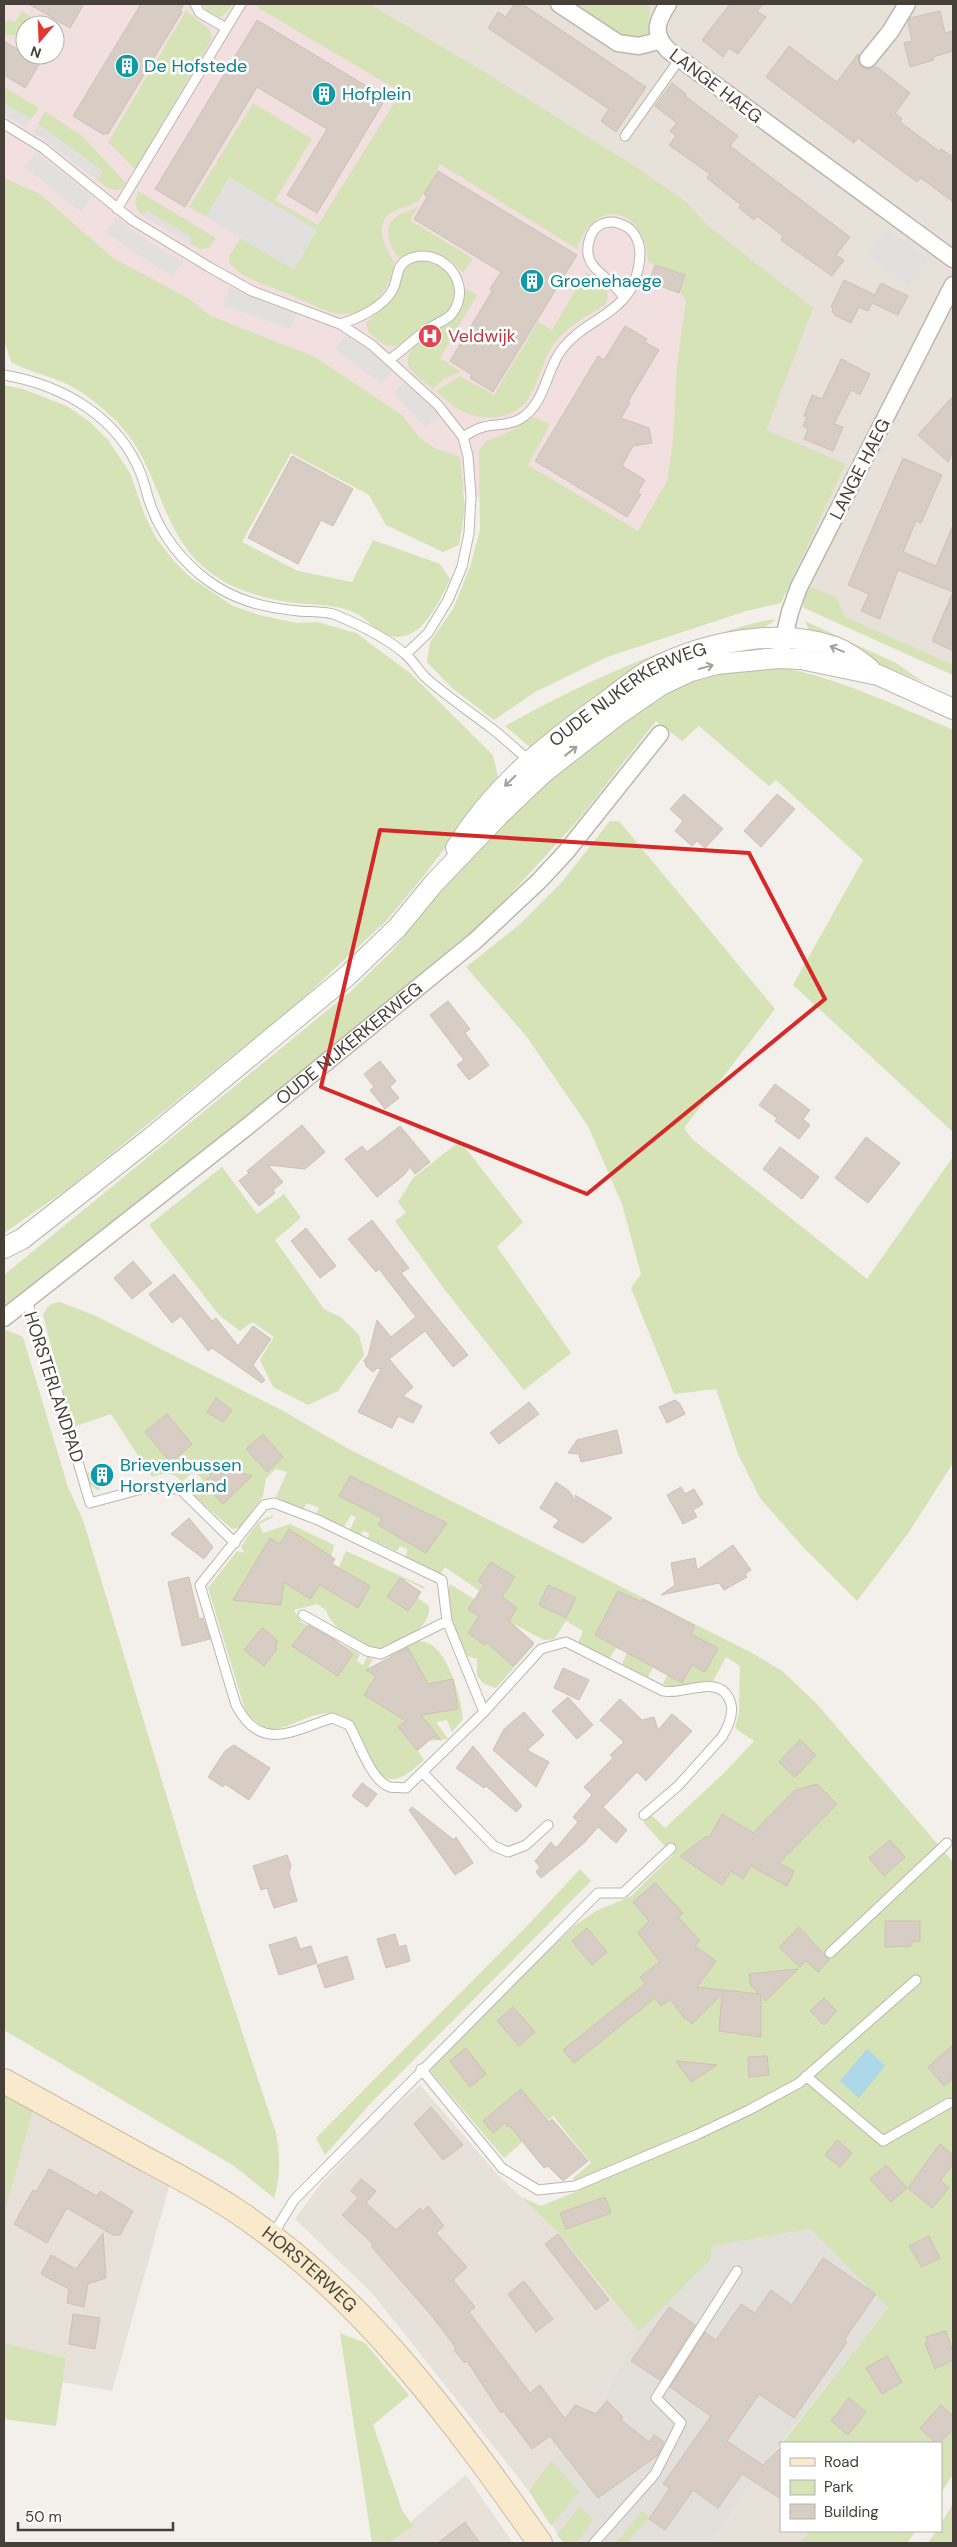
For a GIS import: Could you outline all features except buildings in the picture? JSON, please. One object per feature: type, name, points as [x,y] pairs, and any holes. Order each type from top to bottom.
[{"type":"main road","name":"HORSTERWEG","points":[[4,2081],[194,2185],[235,2210],[272,2236],[343,2296],[429,2393],[488,2470],[540,2543]]},
{"type":"street","points":[[559,4],[618,43],[639,46],[658,41]]},
{"type":"street","name":"LANGE HAEG","points":[[668,4],[661,15],[657,29],[658,41],[680,60],[953,259]]},
{"type":"street","points":[[868,59],[890,32],[907,4]]},
{"type":"street","name":"LANGE HAEG","points":[[781,648],[799,587],[948,311],[953,285]]},
{"type":"street","name":"OUDE NIJKERKERWEG","points":[[4,1263],[13,1243],[152,1137],[347,976],[397,928],[536,767],[661,685],[691,671],[781,648],[821,662],[878,675],[953,708]]},
{"type":"street","name":"OUDE NIJKERKERWEG","points":[[4,1318],[475,942],[539,881],[566,852],[660,734]]},
{"type":"lane","points":[[195,4],[200,13],[226,28]]},
{"type":"lane","points":[[117,210],[241,4]]},
{"type":"lane","points":[[625,136],[680,60]]},
{"type":"lane","points":[[4,124],[43,148],[117,210],[186,253],[252,291],[340,324],[372,345],[438,405],[463,438],[468,456],[471,497],[469,533],[462,567],[448,600],[428,633],[406,654]]},
{"type":"lane","points":[[463,438],[478,428],[506,425],[521,419],[539,399],[555,361],[568,342],[614,311],[624,298],[636,275],[640,249],[632,230],[616,222],[605,222],[596,226],[591,234],[587,253],[589,262],[620,290],[624,298]]},
{"type":"lane","points":[[340,324],[356,319],[382,302],[392,291],[401,264],[409,259],[421,256],[432,257],[445,263],[455,273],[459,282],[460,290],[454,311],[450,317],[427,330],[390,360]]},
{"type":"lane","points":[[4,375],[26,379],[60,390],[91,409],[113,430],[129,449],[142,474],[151,508],[170,542],[186,561],[208,580],[237,599],[333,614],[362,626],[406,654],[424,676],[493,729],[536,767]]},
{"type":"lane","name":"HORSTERLANDPAD","points":[[26,1301],[59,1397],[90,1502],[145,1488],[180,1489],[235,1542]]},
{"type":"lane","points":[[484,1712],[447,1621],[442,1580],[318,1520],[274,1503],[264,1505],[200,1585],[236,1705],[244,1721],[263,1734],[281,1735],[332,1718],[349,1725],[369,1766],[379,1779],[390,1787],[406,1788],[484,1712],[542,1649],[566,1642],[673,1694],[708,1686],[720,1689],[728,1694],[732,1710],[728,1728],[722,1737],[678,1786],[644,1815]]},
{"type":"lane","points":[[303,1615],[367,1651],[381,1654],[447,1621]]},
{"type":"lane","points":[[423,1773],[494,1846],[508,1852],[526,1845],[548,1825]]},
{"type":"lane","points":[[830,1953],[947,1843]]},
{"type":"lane","points":[[272,2236],[294,2200],[421,2069],[598,1893],[623,1893],[671,1848]]},
{"type":"lane","points":[[421,2069],[502,2168],[538,2190],[575,2186],[643,2155],[696,2135],[749,2110],[798,2083],[916,1980]]},
{"type":"lane","points":[[806,2076],[883,2141],[950,2103]]},
{"type":"lane","points":[[594,2543],[655,2474],[681,2423],[656,2398],[737,2271]]},
{"type":"highlighted area","points":[[380,830],[749,853],[825,999],[587,1194],[321,1087]]},
{"type":"shaded area","name":"Veldwijk","points":[[4,4],[273,4],[714,251],[738,395],[636,570],[4,277]]},
{"type":"shaded area","points":[[282,4],[953,4],[953,667],[777,589]]},
{"type":"shaded area","points":[[4,104],[31,119],[25,127],[4,115]]},
{"type":"shaded area","points":[[38,124],[103,171],[96,179],[33,132]]},
{"type":"shaded area","points":[[36,152],[92,197],[81,212],[25,167]]},
{"type":"shaded area","points":[[229,177],[317,230],[294,270],[206,217]]},
{"type":"shaded area","points":[[149,212],[191,237],[191,244],[140,214]]},
{"type":"shaded area","points":[[116,217],[149,242],[183,261],[173,276],[139,256],[106,232]]},
{"type":"shaded area","points":[[886,228],[929,258],[909,286],[866,256]]},
{"type":"shaded area","points":[[230,287],[297,312],[291,329],[223,305]]},
{"type":"shaded area","points":[[347,334],[394,368],[382,384],[335,349]]},
{"type":"shaded area","points":[[407,380],[439,415],[425,427],[394,393]]},
{"type":"shaded area","points":[[420,2085],[498,2175],[558,2232],[639,2332],[586,2431],[551,2461],[529,2491],[372,2293],[295,2219],[320,2185],[380,2120]]},
{"type":"shaded area","points":[[33,2111],[171,2180],[112,2391],[62,2382],[66,2358],[4,2343],[4,2215]]},
{"type":"shaded area","points":[[810,2229],[888,2308],[780,2442],[711,2543],[564,2543],[529,2491],[551,2461],[586,2431],[639,2332],[711,2259],[712,2246]]},
{"type":"shaded area","points":[[777,2449],[780,2452],[780,2532],[809,2532],[799,2543],[711,2543]]},
{"type":"shaded area","points":[[466,2475],[513,2543],[385,2543]]},
{"type":"green space","points":[[202,4],[233,4],[225,14],[219,17],[207,11]]},
{"type":"green space","points":[[256,4],[369,4],[483,71],[639,169],[686,202],[708,226],[813,308],[766,430],[845,464],[781,603],[746,611],[607,657],[535,692],[494,720],[452,688],[427,662],[430,642],[453,609],[470,567],[480,530],[479,451],[486,441],[516,429],[530,416],[550,424],[528,465],[638,531],[667,481],[673,442],[677,365],[686,300],[680,293],[686,275],[648,262],[645,244],[639,230],[630,220],[619,215],[607,215],[596,220],[585,231],[577,249],[440,164],[418,201],[396,210],[388,215],[384,221],[382,235],[387,250],[395,263],[383,292],[370,306],[361,311],[341,314],[328,311],[241,273],[229,263],[230,255],[240,238],[294,269],[229,178],[206,217],[189,207],[253,103],[312,139],[275,200],[318,225],[401,92],[260,9]]},
{"type":"green space","points":[[571,4],[645,4],[650,7],[648,33],[638,37],[618,34]]},
{"type":"green space","points":[[22,11],[28,15],[19,15]]},
{"type":"green space","points":[[186,11],[210,30],[212,39],[135,169],[108,142]]},
{"type":"green space","points":[[7,20],[15,22],[15,35],[4,35],[4,25]]},
{"type":"green space","points":[[4,87],[39,108],[31,119],[4,104]]},
{"type":"green space","points":[[45,111],[82,136],[126,183],[123,187],[116,190],[100,182],[96,179],[103,171],[38,124]]},
{"type":"green space","points":[[4,178],[40,194],[113,258],[188,298],[211,316],[315,357],[402,415],[418,436],[434,448],[460,457],[465,509],[459,545],[443,552],[386,525],[369,495],[291,453],[242,542],[298,571],[352,582],[373,540],[440,564],[450,579],[434,610],[418,629],[408,635],[397,637],[385,634],[351,611],[330,606],[288,602],[265,597],[237,588],[210,572],[190,554],[176,532],[144,461],[131,439],[113,418],[74,388],[11,362],[4,340]]},
{"type":"green space","points":[[138,191],[216,238],[209,248],[200,249],[191,244],[191,237],[149,212],[140,214],[135,203]]},
{"type":"green space","points":[[419,206],[410,220],[473,259],[463,273],[456,265],[441,255],[418,252],[399,258],[395,253],[388,235],[390,223],[394,218]]},
{"type":"green space","points":[[418,261],[438,266],[451,278],[455,294],[452,303],[445,313],[435,321],[416,331],[398,345],[387,346],[368,332],[366,323],[395,297],[405,268]]},
{"type":"green space","points":[[586,272],[606,287],[608,296],[605,305],[577,322],[558,339],[547,357],[531,394],[519,408],[502,416],[482,417],[456,408],[436,391],[460,376],[494,395],[538,322],[552,330]]},
{"type":"green space","points":[[464,288],[477,295],[440,358],[461,372],[445,378],[433,389],[412,371],[408,364],[408,356],[419,342],[453,320],[458,314],[462,305]]},
{"type":"green space","points":[[4,385],[23,389],[67,406],[90,422],[108,440],[130,473],[145,516],[156,538],[173,560],[190,577],[233,606],[259,615],[296,623],[317,622],[356,633],[410,673],[493,755],[498,777],[423,877],[387,920],[299,1002],[69,1188],[4,1233]]},
{"type":"green space","points":[[810,587],[836,597],[845,617],[953,665],[953,675],[804,608],[803,601]]},
{"type":"green space","points":[[776,619],[759,632],[624,678],[581,707],[531,748],[505,726],[557,698],[637,662],[693,641],[741,626]]},
{"type":"green space","points":[[805,621],[896,663],[925,683],[811,635]]},
{"type":"green space","points":[[776,666],[844,685],[953,730],[953,1132],[793,985],[863,860],[776,780],[769,786],[699,726],[682,741],[656,721],[579,819],[476,932],[245,1120],[6,1306],[4,1305],[4,1275],[351,991],[393,950],[481,843],[519,806],[633,713],[667,692],[722,671]]},
{"type":"green space","points":[[610,821],[619,821],[775,1009],[684,1128],[692,1139],[867,1279],[953,1157],[953,1463],[909,1532],[857,1601],[803,1547],[760,1498],[738,1454],[716,1389],[674,1394],[631,1288],[641,1274],[622,1204],[588,1126],[527,1037],[466,967],[519,925],[562,882]]},
{"type":"green space","points":[[460,1141],[523,1222],[497,1247],[571,1353],[524,1390],[445,1290],[395,1221],[406,1213],[398,1202],[413,1178]]},
{"type":"green space","points":[[222,1167],[257,1214],[284,1194],[301,1218],[275,1240],[324,1309],[342,1318],[359,1335],[364,1355],[338,1391],[308,1405],[273,1387],[260,1360],[274,1337],[252,1322],[240,1331],[219,1315],[149,1225]]},
{"type":"green space","points":[[60,1302],[96,1316],[285,1412],[347,1448],[752,1653],[782,1671],[816,1703],[953,1862],[953,2474],[942,2491],[942,2442],[783,2442],[888,2308],[810,2229],[712,2246],[711,2259],[639,2332],[558,2232],[521,2197],[541,2206],[578,2191],[573,2178],[591,2163],[553,2116],[504,2158],[427,2067],[574,1926],[596,1911],[631,1896],[673,1855],[643,1822],[651,1815],[665,1828],[725,1772],[754,1741],[735,1728],[739,1712],[740,1666],[726,1657],[713,1681],[669,1688],[663,1684],[680,1649],[666,1643],[648,1677],[622,1664],[627,1653],[616,1648],[610,1658],[578,1643],[583,1631],[566,1621],[554,1639],[544,1640],[508,1621],[504,1626],[534,1645],[496,1688],[484,1684],[477,1676],[477,1659],[462,1654],[447,1598],[450,1584],[485,1606],[491,1599],[445,1567],[440,1574],[406,1557],[407,1549],[400,1546],[397,1551],[368,1538],[369,1533],[363,1531],[360,1535],[350,1530],[356,1517],[351,1515],[344,1527],[316,1514],[319,1508],[307,1503],[302,1511],[276,1497],[287,1472],[276,1469],[266,1478],[263,1496],[240,1528],[232,1529],[190,1492],[202,1479],[194,1471],[182,1482],[179,1478],[168,1474],[152,1477],[111,1414],[73,1427],[87,1473],[90,1472],[93,1482],[99,1481],[104,1484],[98,1491],[87,1482],[43,1315],[46,1309],[54,1303]]},
{"type":"green space","points":[[4,1329],[23,1337],[68,1487],[83,1520],[199,1903],[276,2133],[279,2166],[274,2198],[234,2166],[4,2030]]},
{"type":"green space","points":[[273,1516],[259,1524],[263,1533],[290,1524],[334,1545],[330,1563],[339,1567],[346,1551],[425,1587],[424,1589],[406,1580],[402,1586],[429,1606],[423,1625],[408,1635],[379,1648],[363,1645],[347,1636],[329,1617],[326,1610],[317,1604],[294,1610],[301,1622],[313,1628],[303,1645],[333,1640],[360,1654],[357,1661],[363,1665],[367,1657],[373,1659],[368,1668],[391,1683],[404,1673],[388,1654],[416,1641],[425,1642],[433,1646],[447,1663],[456,1687],[463,1719],[452,1732],[447,1720],[436,1722],[448,1739],[429,1741],[418,1751],[424,1760],[400,1778],[388,1779],[382,1777],[358,1732],[352,1723],[343,1716],[331,1713],[316,1715],[271,1730],[263,1727],[246,1713],[208,1588],[237,1551],[245,1553],[241,1547],[254,1527],[267,1517]]},
{"type":"green space","points":[[580,1869],[591,1881],[369,2105],[325,2155],[316,2138],[528,1925]]},
{"type":"green space","points":[[4,2094],[33,2111],[4,2215]]},
{"type":"green space","points":[[340,2333],[365,2343],[409,2395],[373,2425],[402,2510],[413,2526],[388,2543],[372,2543]]},
{"type":"green space","points":[[4,2343],[66,2358],[56,2426],[4,2419]]},
{"type":"green space","points":[[551,2461],[579,2492],[551,2526],[529,2491]]},
{"type":"green space","points":[[953,2504],[953,2543],[928,2543],[935,2532],[942,2532],[942,2521]]},
{"type":"green space","points":[[580,2506],[593,2521],[576,2543],[564,2543],[557,2535]]},
{"type":"green space","points":[[642,2511],[650,2517],[626,2543],[616,2543]]},
{"type":"green space","points":[[809,2532],[915,2532],[907,2543],[799,2543]]},
{"type":"water","points":[[867,2049],[885,2066],[859,2098],[840,2081]]},
{"type":"place","name":"De Hofstede","points":[[127,66]]},
{"type":"place","name":"Hofplein","points":[[324,94]]},
{"type":"place","name":"Groenehaege","points":[[532,281]]},
{"type":"place","name":"Veldwijk","points":[[430,336]]},
{"type":"place","name":"Brievenbussen Horstyerland","points":[[102,1475]]}]
